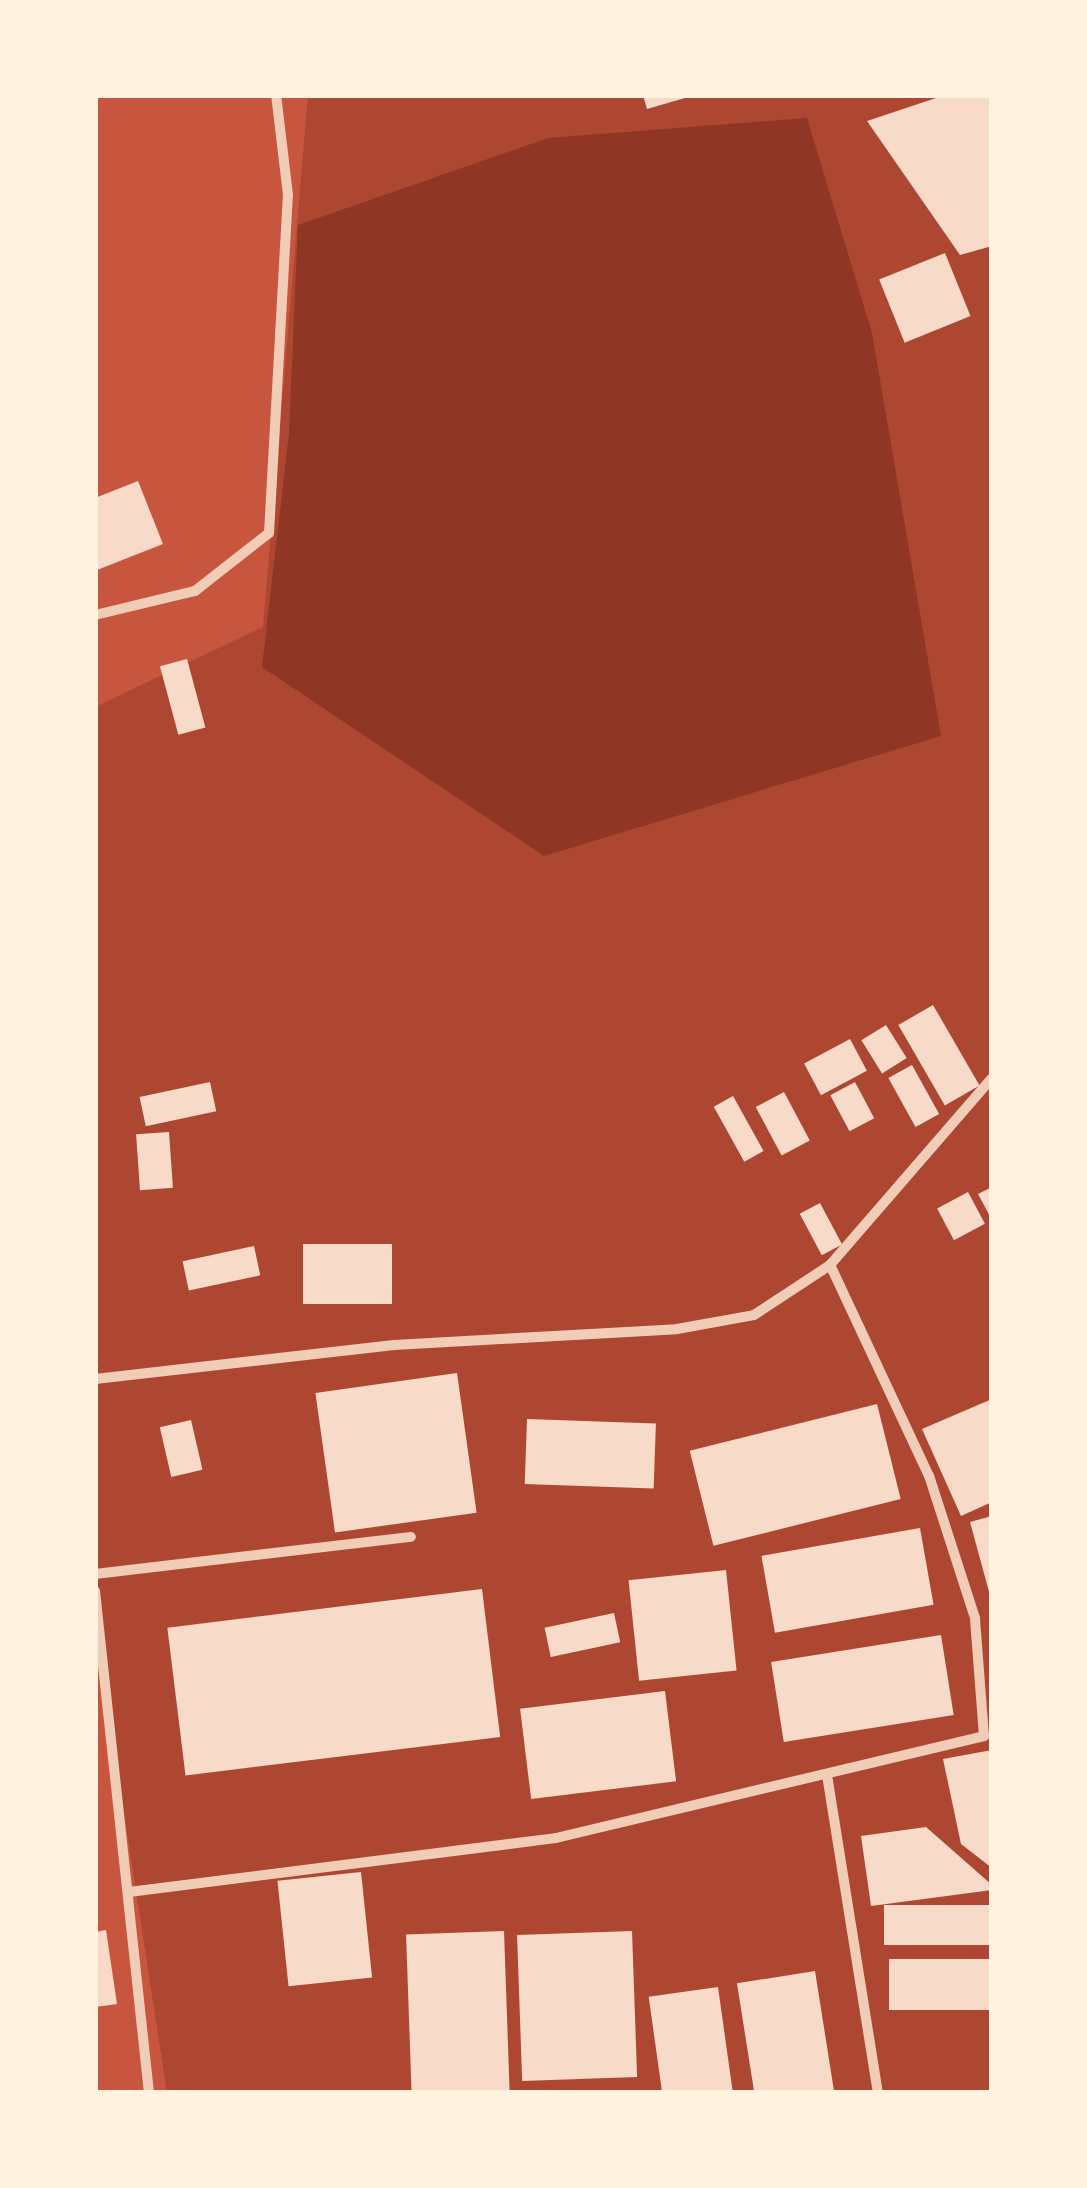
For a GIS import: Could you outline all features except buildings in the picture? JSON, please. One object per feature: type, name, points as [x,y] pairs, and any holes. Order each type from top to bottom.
[{"type":"street","points":[[95,615],[195,591],[269,533],[288,195],[276,95]]},
{"type":"street","points":[[95,1379],[394,1345],[677,1329],[754,1315],[830,1265],[992,1078]]},
{"type":"street","points":[[128,1892],[556,1838],[984,1736],[975,1618],[958,1565],[928,1476],[830,1265]]},
{"type":"street","points":[[95,1574],[411,1537]]},
{"type":"street","points":[[95,1591],[149,2093]]},
{"type":"street","points":[[828,1775],[878,2093]]},
{"type":"shaded area","points":[[308,95],[992,95],[992,2093],[167,2093],[95,1624],[95,707],[263,627]]},
{"type":"shaded area","points":[[807,118],[872,333],[941,736],[544,856],[262,667],[289,433],[298,225],[548,138]]}]
